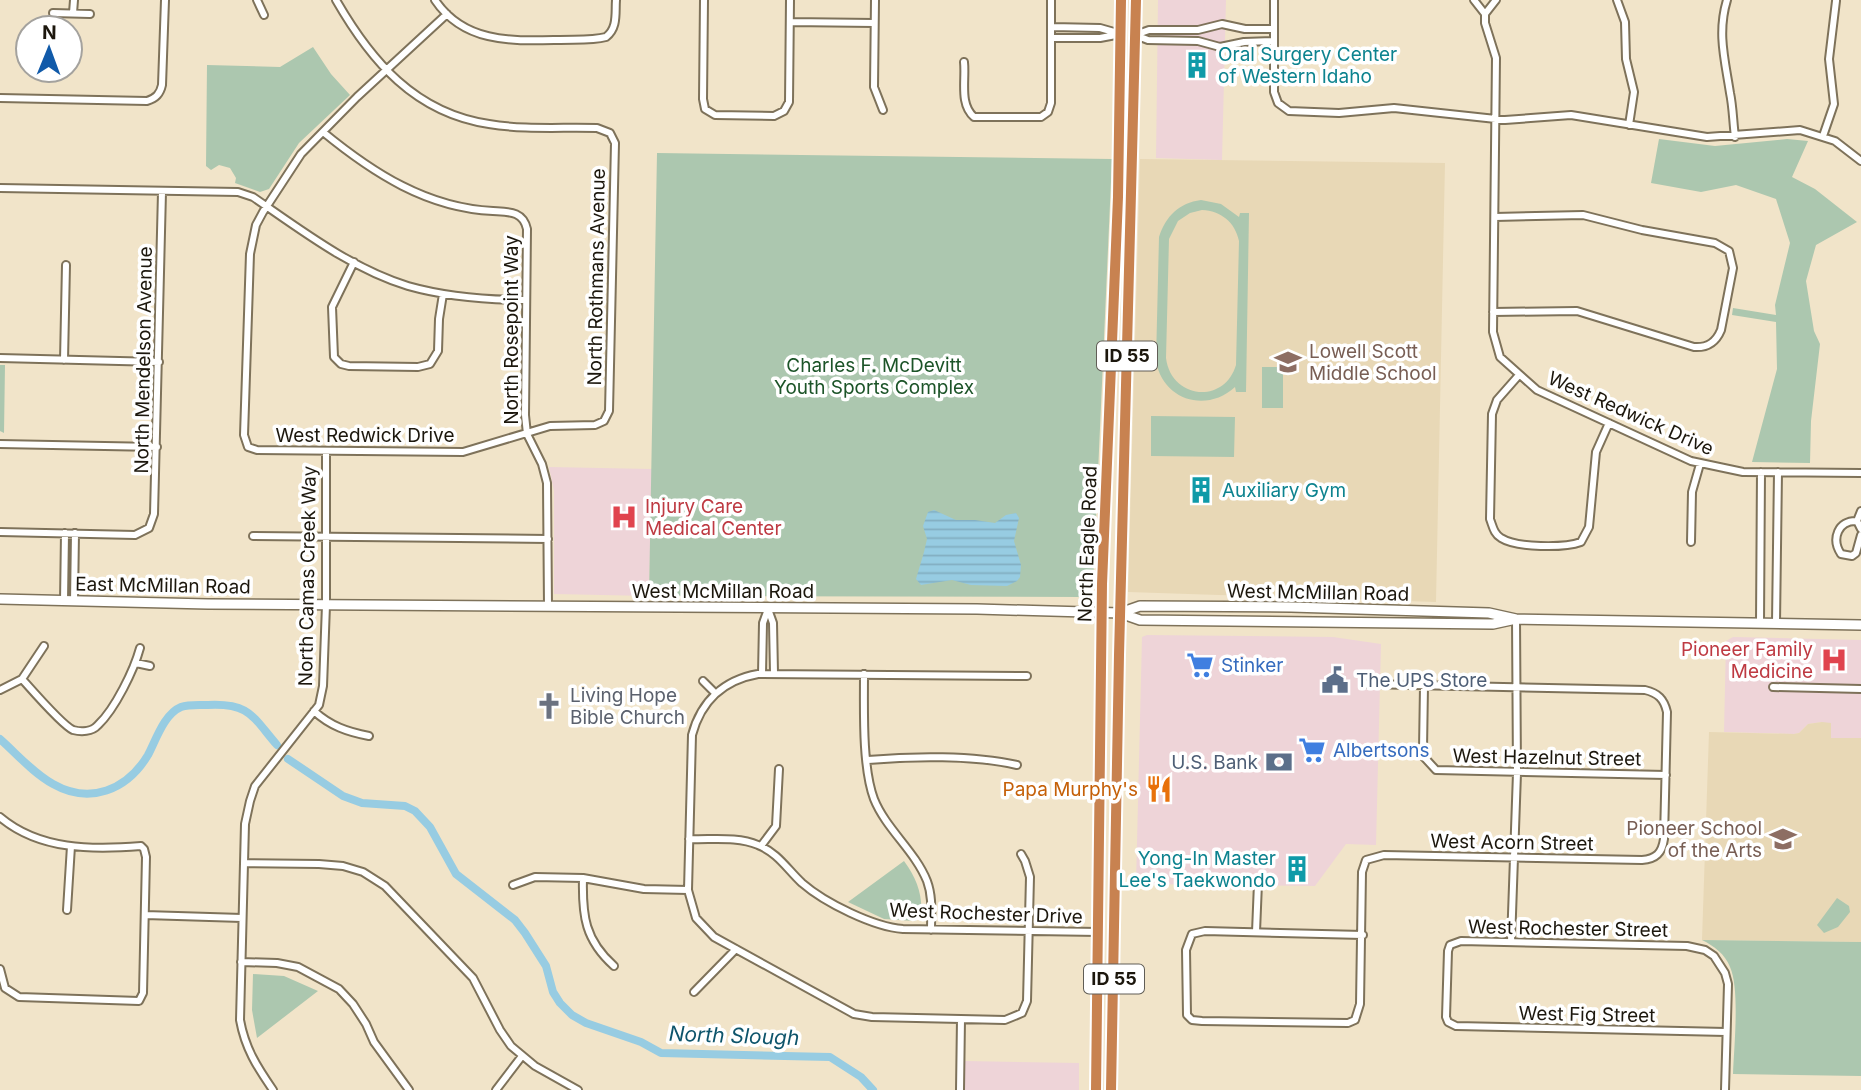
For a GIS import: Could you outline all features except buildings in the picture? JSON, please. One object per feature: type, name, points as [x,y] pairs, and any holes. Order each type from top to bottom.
[{"type":"highway","name":"North Eagle Road","points":[[1096,1085],[1102,613],[1118,197],[1121,0]]},
{"type":"highway","points":[[1128,0],[1129,28],[1135,34]]},
{"type":"highway","name":"North Eagle Road","points":[[1111,1090],[1136,0]]},
{"type":"highway","points":[[1121,34],[1127,41],[1128,49],[1127,125],[1129,132],[1133,133]]},
{"type":"highway","points":[[1096,1085],[1104,1090]]},
{"type":"main road","name":"East McMillan Road","points":[[0,599],[326,605]]},
{"type":"main road","name":"West McMillan Road","points":[[326,605],[977,609],[1102,613],[1120,613],[1140,606],[1291,607],[1489,613],[1516,619]]},
{"type":"main road","points":[[1424,612],[1431,617],[1470,619],[1489,624]]},
{"type":"main road","name":"West McMillan Road","points":[[1120,613],[1140,620],[1489,624],[1516,619],[1861,625]]},
{"type":"street","points":[[73,13],[74,0]]},
{"type":"street","points":[[0,98],[147,101],[158,96],[162,85],[165,0]]},
{"type":"street","points":[[257,0],[264,15]]},
{"type":"street","points":[[336,0],[355,34],[387,71]]},
{"type":"street","points":[[435,0],[447,14],[471,31],[499,40],[599,39],[611,34],[615,24],[616,0]]},
{"type":"street","points":[[704,0],[705,109],[715,115],[756,116],[774,116],[784,111],[789,102],[790,0]]},
{"type":"street","points":[[875,0],[874,87],[883,110]]},
{"type":"street","points":[[964,62],[965,103],[967,111],[974,117],[1041,117],[1048,112],[1051,103],[1051,0]]},
{"type":"street","points":[[1274,0],[1274,92],[1278,103],[1289,111],[1339,113],[1394,108],[1496,120],[1571,115],[1693,136],[1735,136],[1790,130],[1835,141],[1861,161]]},
{"type":"street","points":[[1474,0],[1485,14],[1496,0]]},
{"type":"street","points":[[1617,0],[1625,22],[1626,59],[1634,92],[1629,125]]},
{"type":"street","points":[[1727,0],[1722,18],[1721,39],[1735,136]]},
{"type":"street","points":[[1823,136],[1834,104],[1829,60],[1836,1]]},
{"type":"street","points":[[53,13],[90,14]]},
{"type":"street","points":[[267,206],[300,154],[447,14]]},
{"type":"street","name":"West Redwick Drive","points":[[1485,14],[1487,34],[1496,58],[1493,332],[1496,349],[1505,364],[1537,390],[1700,464],[1726,470],[1761,472],[1861,473]]},
{"type":"street","points":[[790,22],[874,23]]},
{"type":"street","points":[[1135,34],[1149,30],[1198,30],[1222,24],[1245,29],[1273,29]]},
{"type":"street","points":[[1052,27],[1100,29],[1121,34]]},
{"type":"street","points":[[1051,37],[1100,38],[1121,34]]},
{"type":"street","points":[[1135,34],[1148,40],[1198,41],[1220,47],[1244,41],[1273,41]]},
{"type":"street","name":"North Rothmans Avenue","points":[[387,71],[421,99],[465,119],[506,126],[597,128],[610,133],[615,143],[610,388],[609,411],[604,421]]},
{"type":"street","name":"North Rosepoint Way","points":[[323,132],[388,179],[414,192],[458,207],[511,212],[522,217],[527,229],[525,415],[527,434],[542,464],[547,483],[548,607]]},
{"type":"street","points":[[0,188],[238,192],[253,197],[354,262],[408,286],[484,300],[526,300]]},
{"type":"street","name":"North Mendelson Avenue","points":[[75,533],[135,534],[149,528],[155,514],[162,192]]},
{"type":"street","name":"West Redwick Drive","points":[[267,206],[256,225],[250,254],[244,435],[248,447],[257,450],[463,452],[556,425],[595,425],[604,421]]},
{"type":"street","points":[[1493,312],[1577,311],[1703,348],[1718,338],[1721,330],[1733,268],[1729,251],[1715,243],[1642,230],[1583,215],[1495,216]]},
{"type":"street","points":[[354,262],[332,307],[332,350],[336,361],[349,366],[418,367],[434,360],[438,351],[443,294]]},
{"type":"street","points":[[64,360],[66,265]]},
{"type":"street","points":[[0,358],[159,362]]},
{"type":"street","points":[[1519,375],[1497,400],[1492,414],[1490,519],[1500,538],[1511,543],[1567,547],[1581,542],[1589,527],[1596,452],[1609,424]]},
{"type":"street","points":[[1,443],[157,447]]},
{"type":"street","name":"North Camas Creek Way","points":[[273,1090],[253,1062],[240,1020],[245,824],[255,786],[314,711],[323,687],[326,451]]},
{"type":"street","points":[[1691,542],[1692,492],[1700,464]]},
{"type":"street","points":[[1760,623],[1761,472]]},
{"type":"street","points":[[1776,623],[1778,472]]},
{"type":"street","points":[[1861,510],[1857,521],[1861,529]]},
{"type":"street","points":[[1857,521],[1848,521],[1839,528],[1837,546],[1841,554],[1852,556],[1856,553],[1861,535]]},
{"type":"street","points":[[0,532],[75,533],[69,601]]},
{"type":"street","points":[[65,533],[69,601]]},
{"type":"street","points":[[253,536],[548,539]]},
{"type":"street","points":[[768,609],[773,623],[774,673]]},
{"type":"street","points":[[762,674],[762,623],[768,609]]},
{"type":"street","points":[[1511,942],[1517,773],[1516,619]]},
{"type":"street","points":[[0,690],[22,679],[44,646]]},
{"type":"street","points":[[22,679],[70,729],[87,732],[97,727],[123,688],[136,663],[139,648]]},
{"type":"street","points":[[136,663],[150,666]]},
{"type":"street","points":[[1021,853],[1030,877],[1027,1001],[1022,1013],[1005,1020],[872,1017],[854,1014],[714,937],[691,908],[688,890],[692,734],[701,710],[715,693],[734,681],[774,673],[1027,676]]},
{"type":"street","points":[[864,674],[864,729],[872,791],[878,807],[927,881],[931,898],[931,930]]},
{"type":"street","points":[[703,681],[715,693]]},
{"type":"street","points":[[1366,684],[1654,692],[1661,697],[1667,712],[1665,775]]},
{"type":"street","name":"West Hazelnut Street","points":[[1424,686],[1424,757],[1429,765],[1445,772],[1665,775]]},
{"type":"street","points":[[1773,687],[1861,689]]},
{"type":"street","points":[[314,711],[344,731],[369,736]]},
{"type":"street","points":[[868,760],[983,759],[1017,765]]},
{"type":"street","points":[[761,846],[776,826],[779,769]]},
{"type":"street","name":"West Acorn Street","points":[[1363,935],[1362,872],[1366,860],[1384,855],[1642,860],[1658,856],[1664,839],[1665,775]]},
{"type":"street","points":[[0,817],[29,836],[53,844],[143,847],[146,856],[143,993],[139,1001],[19,997],[5,988],[0,969]]},
{"type":"street","name":"West Rochester Drive","points":[[689,839],[735,840],[761,846],[779,858],[808,888],[860,917],[895,929],[1099,932]]},
{"type":"street","points":[[67,910],[71,846]]},
{"type":"street","points":[[244,863],[344,866],[363,872],[385,886],[473,978],[500,1030],[522,1056],[578,1090]]},
{"type":"street","points":[[513,885],[535,877],[583,878],[644,889],[688,890]]},
{"type":"street","points":[[583,878],[585,924],[603,956],[614,966]]},
{"type":"street","points":[[1256,932],[1258,883]]},
{"type":"street","points":[[145,915],[242,918]]},
{"type":"street","points":[[1205,931],[1363,935],[1360,1004],[1355,1020],[1348,1023],[1188,1019],[1185,999],[1186,950],[1192,934],[1205,931]]},
{"type":"street","name":"West Rochester Street","points":[[1448,1022],[1445,1006],[1450,945],[1461,941],[1687,946],[1705,950],[1714,956],[1726,973],[1726,1032]]},
{"type":"street","points":[[694,992],[736,949]]},
{"type":"street","points":[[242,962],[277,963],[298,967],[339,989],[353,1004],[374,1042],[409,1090]]},
{"type":"street","points":[[960,1090],[961,1019]]},
{"type":"street","name":"West Fig Street","points":[[1448,1022],[1464,1027],[1726,1032]]},
{"type":"street","points":[[1725,1090],[1726,1032]]},
{"type":"street","points":[[496,1090],[522,1056]]},
{"type":"shaded area","points":[[1158,0],[1226,0],[1222,160],[1156,158]]},
{"type":"shaded area","name":"Lowell Scott Middle School","points":[[1140,159],[1445,163],[1436,602],[1128,592]]},
{"type":"shaded area","points":[[549,467],[652,469],[649,596],[554,594],[554,491]]},
{"type":"shaded area","points":[[1142,637],[1333,637],[1381,644],[1376,845],[1346,844],[1315,886],[1136,884]]},
{"type":"shaded area","points":[[1733,637],[1861,640],[1861,738],[1831,738],[1822,722],[1808,724],[1794,734],[1724,732],[1726,641]]},
{"type":"shaded area","name":"Pioneer School of the Arts","points":[[1831,723],[1831,738],[1861,738],[1861,942],[1702,940],[1709,732],[1794,734],[1808,724]]},
{"type":"shaded area","points":[[965,1061],[1079,1063],[1079,1090],[964,1090]]},
{"type":"green space","points":[[313,47],[331,74],[350,95],[299,143],[269,189],[260,192],[235,183],[236,178],[230,168],[219,165],[211,170],[206,166],[207,65],[280,67]]},
{"type":"green space","points":[[1659,139],[1715,146],[1787,139],[1808,141],[1792,177],[1815,189],[1857,222],[1816,245],[1806,281],[1814,331],[1820,344],[1811,421],[1810,463],[1752,462],[1777,369],[1776,322],[1732,315],[1733,308],[1776,315],[1775,305],[1790,243],[1776,199],[1736,185],[1701,192],[1651,183]]},
{"type":"green space","name":"Charles F. McDevitt Youth Sports Complex","points":[[657,153],[1112,159],[1093,585],[1082,597],[649,596]]},
{"type":"green space","points":[[1201,200],[1221,204],[1239,217],[1240,213],[1249,213],[1246,392],[1236,392],[1235,387],[1212,400],[1200,401],[1177,394],[1167,386],[1156,361],[1159,237],[1174,212]],"holes":[[[1209,211],[1221,215],[1231,223],[1239,241],[1236,365],[1230,378],[1221,387],[1198,392],[1177,382],[1170,372],[1166,358],[1169,239],[1178,221],[1190,213]]]},
{"type":"green space","points":[[0,365],[5,365],[4,433],[0,431]]},
{"type":"green space","points":[[1262,367],[1283,367],[1283,408],[1262,408]]},
{"type":"green space","points":[[1151,416],[1235,417],[1234,457],[1151,456]]},
{"type":"green space","points":[[904,861],[918,888],[921,917],[915,921],[884,919],[848,902]]},
{"type":"green space","points":[[1837,898],[1849,906],[1850,912],[1838,927],[1824,933],[1817,925]]},
{"type":"green space","points":[[1702,940],[1861,942],[1861,1076],[1733,1074],[1736,1019],[1733,977],[1722,954]]},
{"type":"green space","points":[[253,974],[284,976],[318,991],[257,1038],[252,1010]]},
{"type":"water","points":[[934,510],[956,520],[995,523],[1006,515],[1016,513],[1019,518],[1014,541],[1021,565],[1017,581],[1007,586],[971,585],[952,580],[921,585],[916,579],[927,539],[923,526],[928,512]]},
{"type":"waterway","name":"North Slough","points":[[0,739],[46,780],[80,793],[106,790],[130,777],[148,755],[165,721],[175,710],[184,706],[222,705],[242,709],[255,719],[277,745]]},
{"type":"waterway","name":"North Slough","points":[[288,759],[343,796],[362,803],[405,806],[415,811],[430,827],[456,874],[515,920],[546,966],[553,992],[560,1003],[572,1015],[586,1023],[641,1042],[661,1053],[830,1057],[861,1077],[873,1090]]},
{"type":"place","name":"Oral Surgery Center of Western Idaho","points":[[1197,65]]},
{"type":"place","name":"Lowell Scott Middle School","points":[[1288,362]]},
{"type":"place","name":"Auxiliary Gym","points":[[1201,490]]},
{"type":"place","name":"Injury Care Medical Center","points":[[624,517]]},
{"type":"place","name":"Pioneer Family Medicine","points":[[1834,660]]},
{"type":"place","name":"Stinker","points":[[1200,665]]},
{"type":"place","name":"The UPS Store","points":[[1335,680]]},
{"type":"place","name":"Living Hope Bible Church","points":[[549,706]]},
{"type":"place","name":"Albertsons","points":[[1312,750]]},
{"type":"place","name":"U.S. Bank","points":[[1279,762]]},
{"type":"place","name":"Papa Murphy's","points":[[1159,789]]},
{"type":"place","name":"Pioneer School of the Arts","points":[[1783,839]]},
{"type":"place","name":"Yong-In Master Lee's Taekwondo","points":[[1297,869]]}]
